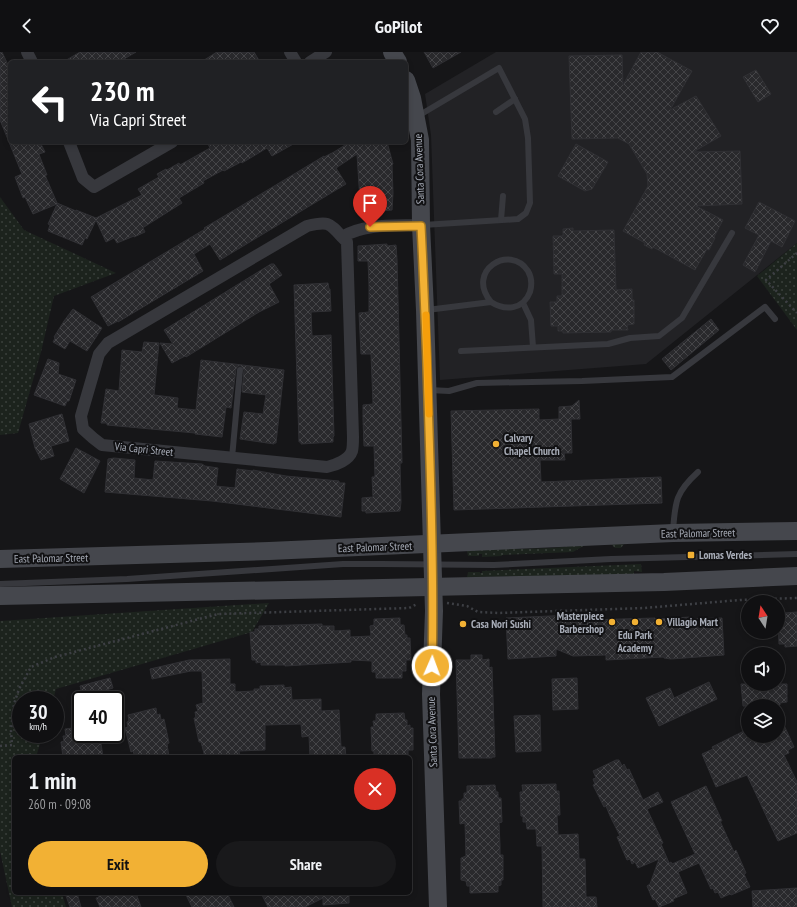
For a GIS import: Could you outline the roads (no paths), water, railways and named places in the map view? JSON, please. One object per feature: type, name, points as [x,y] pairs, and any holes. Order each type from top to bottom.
[{"type":"main road","name":"Santa Cora Avenue","points":[[408,86],[412,98],[420,140],[421,226],[433,564],[431,694],[438,907]]},
{"type":"main road","name":"East Palomar Street","points":[[0,559],[81,558],[432,545],[673,533],[797,532]]},
{"type":"main road","points":[[0,596],[664,582],[797,576]]},
{"type":"street","points":[[313,60],[326,52]]},
{"type":"street","points":[[70,144],[82,178],[94,187],[169,144]]},
{"type":"street","name":"Via Capri Street","points":[[322,222],[332,226],[342,237],[347,242],[353,438],[352,452],[346,458],[336,465],[327,468],[102,445],[83,429],[81,416],[99,354],[108,343],[307,226],[322,222]]},
{"type":"street","points":[[342,237],[349,233],[370,227],[421,226]]},
{"type":"lane","points":[[416,117],[500,68],[525,119],[528,138],[530,203],[526,213],[518,219],[421,226]]},
{"type":"lane","points":[[496,112],[515,99]]},
{"type":"lane","points":[[501,220],[502,196]]},
{"type":"lane","points":[[461,351],[608,344],[630,338],[659,336],[682,318],[732,233]]},
{"type":"lane","points":[[504,260],[519,262],[529,273],[531,288],[528,296],[523,303],[516,307],[499,307],[491,302],[486,296],[483,288],[483,280],[490,266],[504,260]]},
{"type":"lane","points":[[425,310],[491,302]]},
{"type":"lane","points":[[523,303],[531,320],[534,347]]},
{"type":"lane","points":[[428,390],[448,391],[477,383],[582,381],[672,377],[765,307],[775,319]]},
{"type":"lane","points":[[232,458],[240,370]]},
{"type":"lane","points":[[673,533],[674,515],[679,494],[686,484],[698,472]]},
{"type":"lane","points":[[0,584],[120,579],[343,564],[494,565],[611,559],[797,554]]},
{"type":"place","name":"Calvary Chapel Church","points":[[496,444]]},
{"type":"place","name":"Lomas Verdes","points":[[691,555]]},
{"type":"place","name":"Masterpiece Barbershop","points":[[612,622]]},
{"type":"place","name":"Edu Park Academy","points":[[635,622]]},
{"type":"place","name":"Villagio Mart","points":[[659,622]]},
{"type":"place","name":"Casa Nori Sushi","points":[[463,624]]}]
